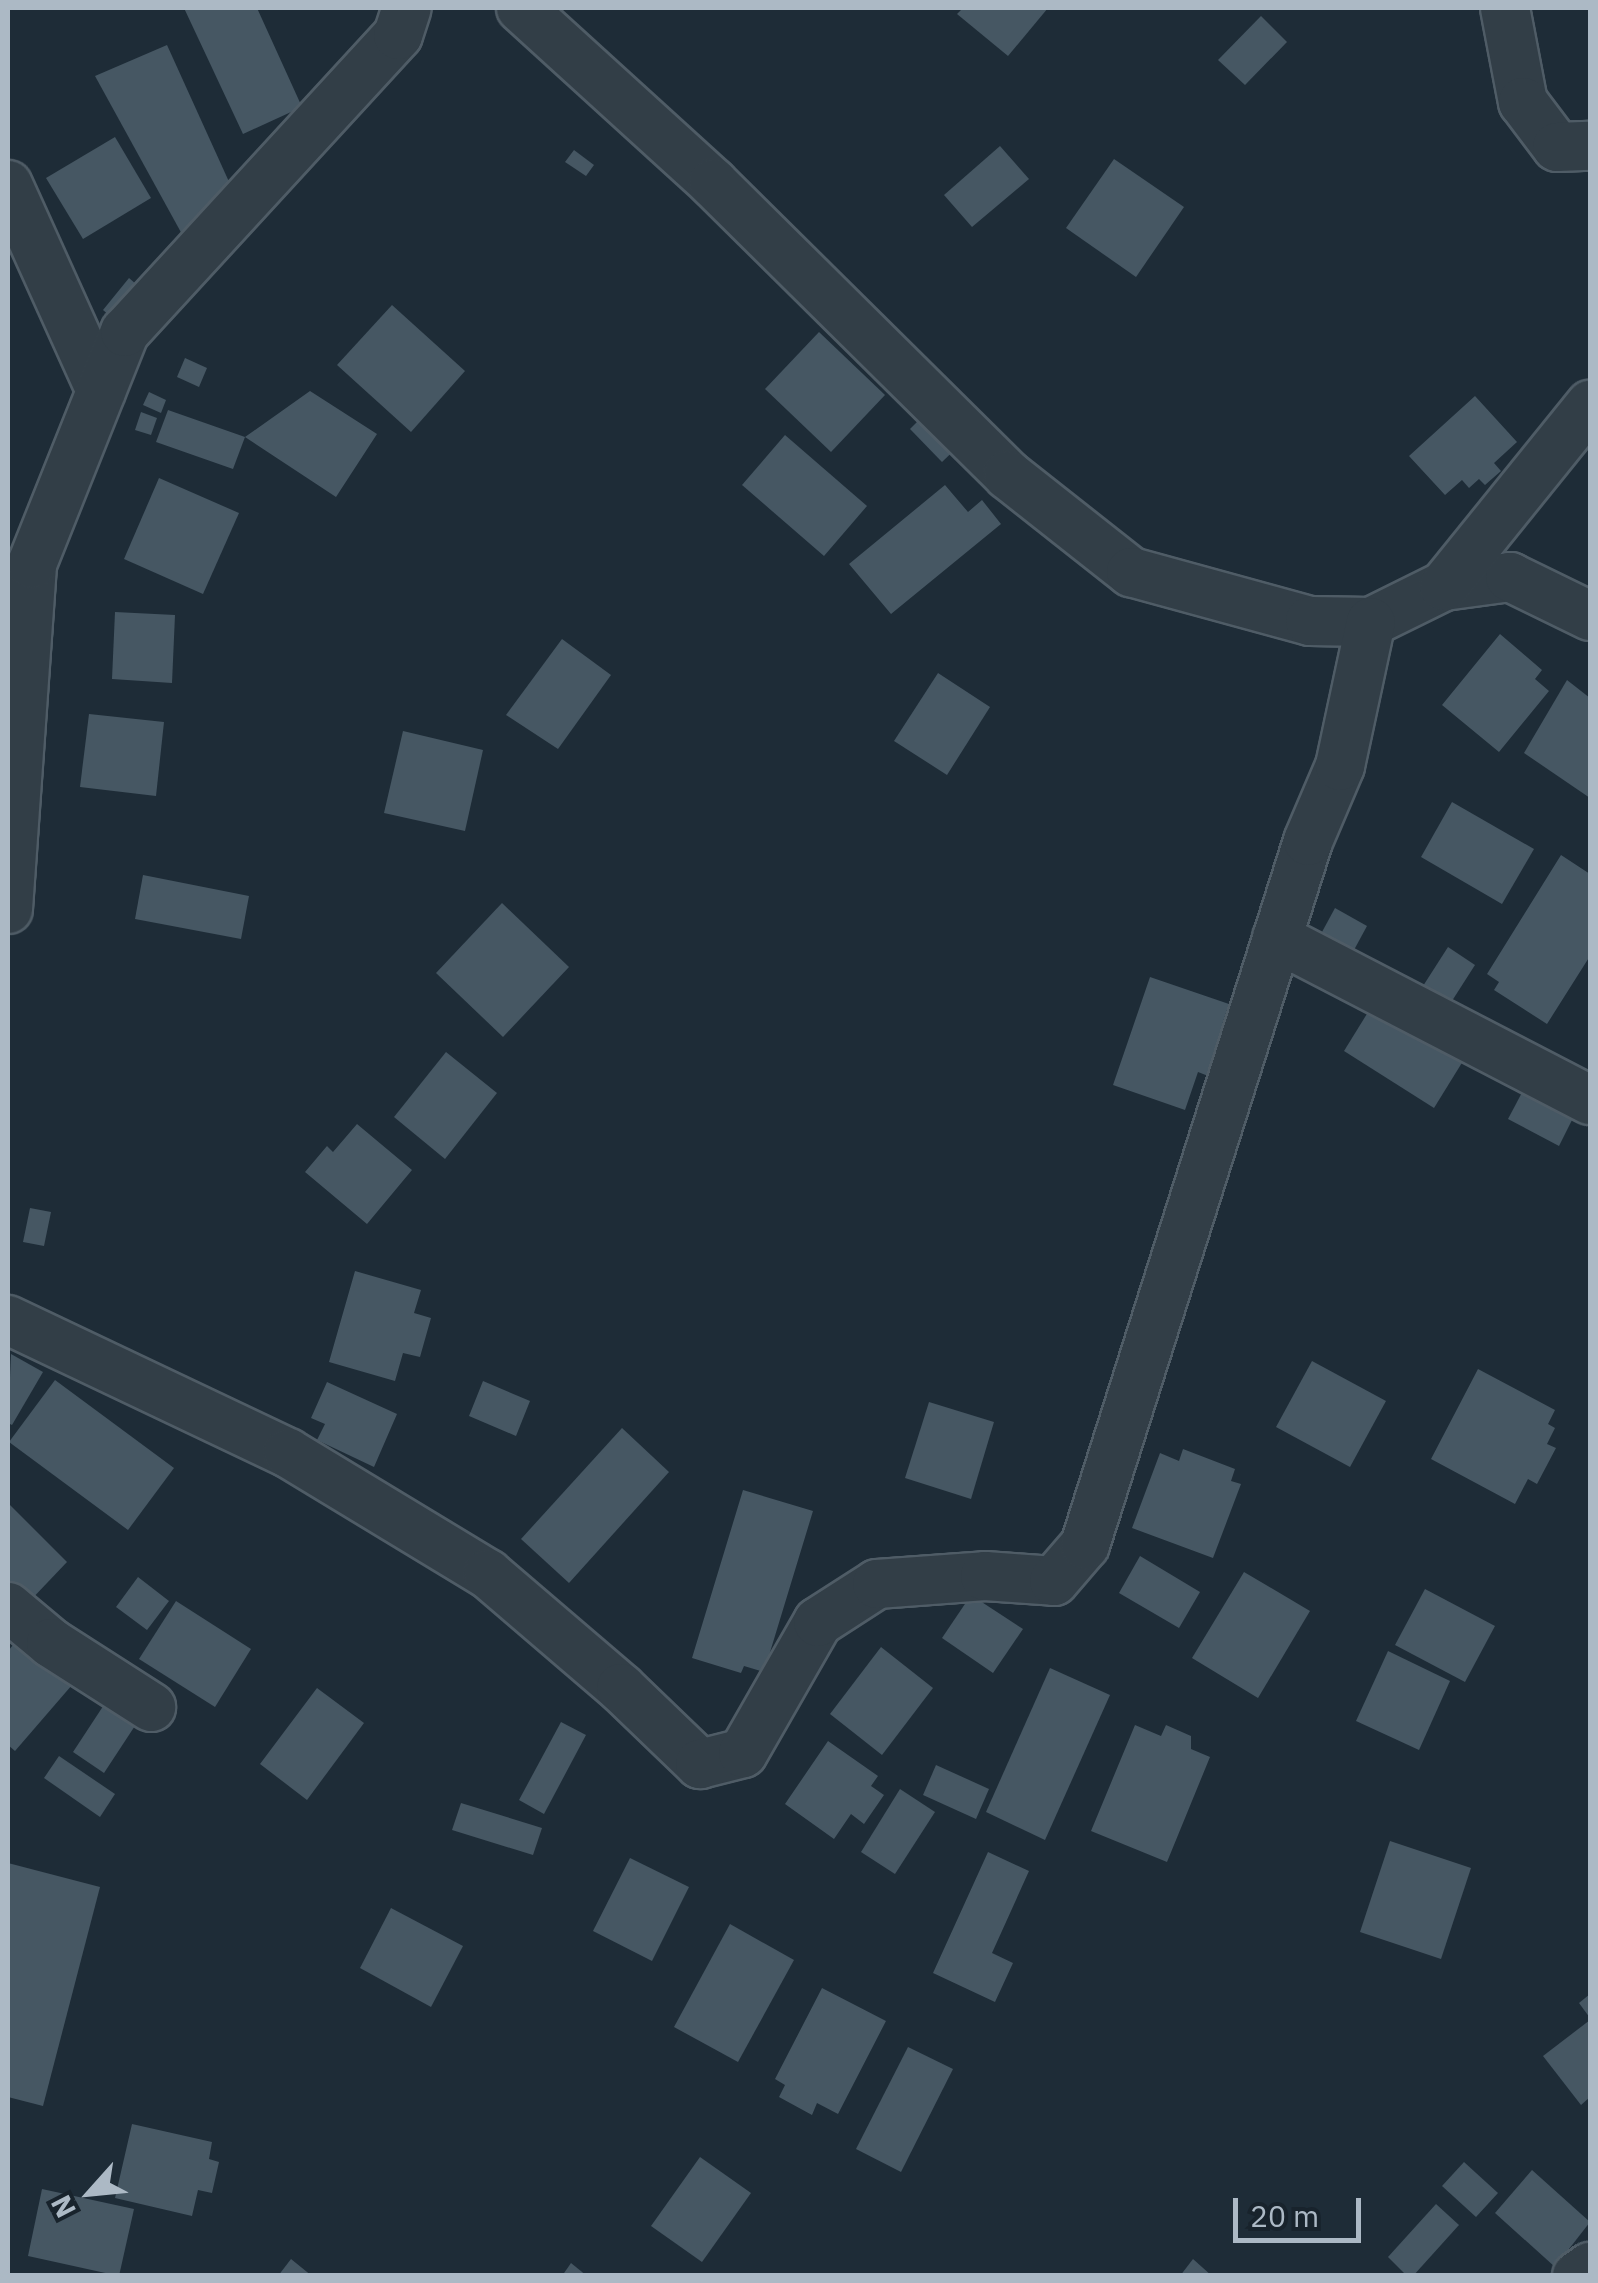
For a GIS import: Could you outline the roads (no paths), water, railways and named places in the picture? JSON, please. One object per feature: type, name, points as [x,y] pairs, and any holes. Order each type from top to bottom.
[{"type":"street","points":[[521,8],[713,182],[1008,475],[1131,572],[1310,621],[1371,622],[1444,586],[1510,577],[1590,616]]},
{"type":"street","points":[[1504,8],[1523,102],[1557,147],[1590,146]]},
{"type":"street","points":[[8,909],[32,564],[125,332],[396,17]]},
{"type":"street","points":[[8,185],[101,391]]},
{"type":"street","points":[[1444,586],[1590,405]]},
{"type":"street","points":[[8,1320],[288,1453],[488,1574],[621,1688],[700,1764],[743,1753],[818,1622],[877,1584],[985,1576],[1054,1581],[1085,1545],[1308,842],[1340,766],[1371,622]]},
{"type":"street","points":[[1278,938],[1590,1100]]},
{"type":"street","points":[[8,1608],[51,1643],[151,1707]]},
{"type":"street","points":[[1577,2276],[1590,2266]]}]
